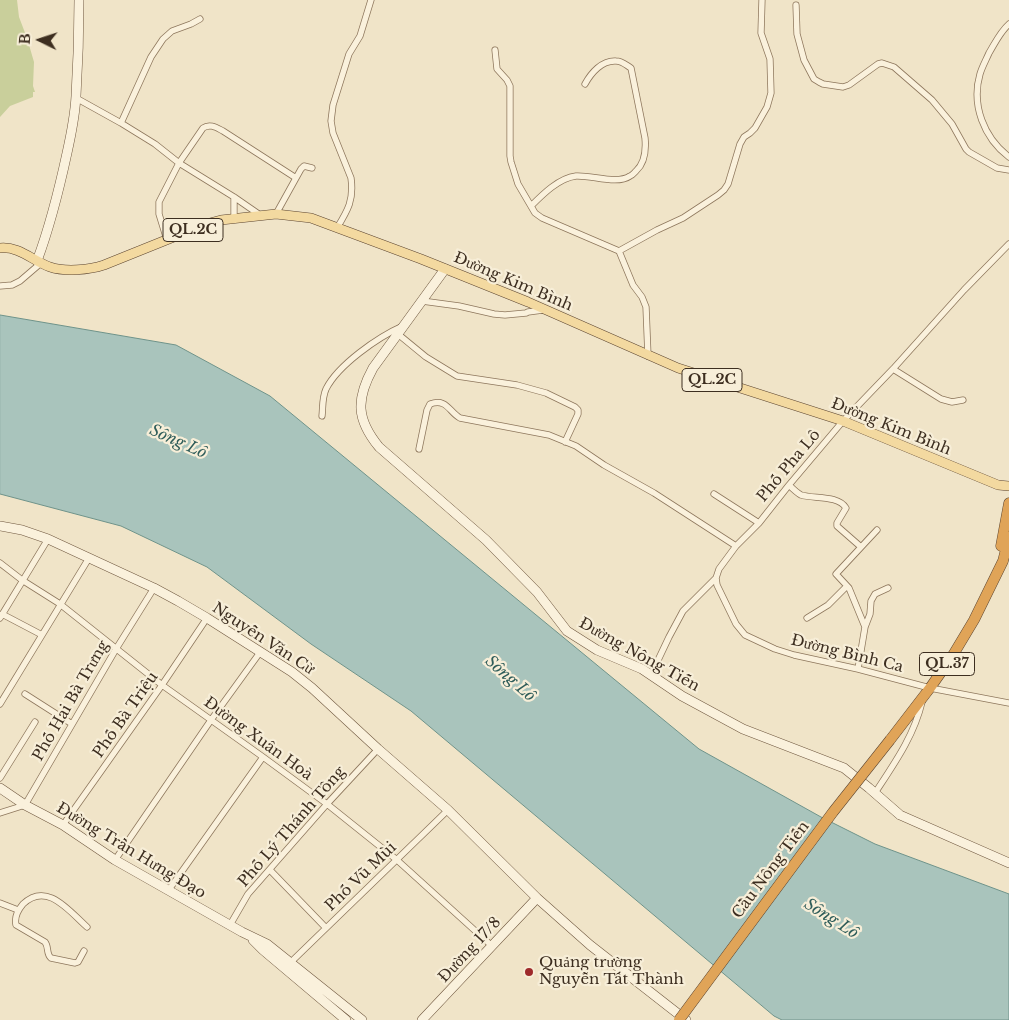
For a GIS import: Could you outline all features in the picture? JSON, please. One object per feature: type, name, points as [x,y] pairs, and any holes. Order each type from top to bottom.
[{"type":"highway","name":"QL.37","points":[[993,581],[1005,530],[1009,503]]},
{"type":"highway","name":"QL.37","points":[[923,698],[953,655],[974,620],[1002,562],[1009,537]]},
{"type":"highway","name":"Cầu Nông Tiến","points":[[679,1020],[833,812],[923,698]]},
{"type":"main road","name":"Đường Kim Bình","points":[[0,248],[14,248],[39,262],[56,268],[96,268],[206,224],[221,220],[276,214],[311,218],[421,259],[528,307],[544,309],[648,356],[692,373],[843,421],[998,485],[1009,486]]},
{"type":"street","points":[[0,286],[12,285],[20,281],[39,262],[51,221],[62,176],[76,98],[79,0]]},
{"type":"street","points":[[337,228],[348,211],[352,186],[332,133],[332,106],[349,54],[360,36],[371,0]]},
{"type":"street","points":[[618,251],[683,218],[718,195],[728,184],[740,144],[744,137],[754,128],[767,107],[771,93],[770,59],[761,33],[762,0]]},
{"type":"street","points":[[796,5],[798,39],[804,60],[814,79],[823,84],[843,87],[853,84],[878,64],[882,63],[894,67],[932,100],[952,124],[966,150],[997,168],[1009,170]]},
{"type":"street","points":[[121,123],[151,57],[163,39],[172,31],[200,19]]},
{"type":"street","points":[[1009,24],[995,42],[982,68],[977,92],[978,111],[985,128],[1002,152],[1009,157]]},
{"type":"street","points":[[495,50],[497,69],[510,86],[510,162],[518,184],[535,213],[542,218],[618,251],[633,285],[642,297],[646,307],[648,356]]},
{"type":"street","points":[[531,206],[556,184],[567,178],[586,176],[624,179],[630,177],[640,168],[646,147],[631,68],[622,62],[611,62],[597,68],[585,84]]},
{"type":"street","points":[[76,98],[155,144],[179,163],[260,215]]},
{"type":"street","points":[[167,240],[159,214],[159,202],[179,163],[205,126],[214,126],[223,131],[296,178]]},
{"type":"street","points":[[276,214],[301,169],[304,166],[312,168]]},
{"type":"street","points":[[234,197],[234,218]]},
{"type":"street","name":"Phố Pha Lô","points":[[651,675],[683,611],[716,578],[719,569],[736,546],[759,523],[788,485],[843,421],[1009,244]]},
{"type":"street","name":"Đường Nông Tiến","points":[[445,269],[373,368],[367,380],[360,408],[363,422],[370,436],[379,447],[486,540],[537,592],[567,631],[597,650],[642,669],[682,696],[743,729],[844,768],[900,815],[1009,863]]},
{"type":"street","points":[[422,300],[505,315],[526,313],[528,307]]},
{"type":"street","points":[[322,416],[325,391],[333,377],[377,340],[404,326]]},
{"type":"street","points":[[398,334],[426,356],[457,376],[517,385],[546,393],[575,407],[578,410],[578,414],[565,442]]},
{"type":"street","points":[[893,369],[932,394],[945,400],[955,402],[963,400]]},
{"type":"street","points":[[419,449],[427,410],[433,402],[444,404],[450,408],[455,416],[460,418],[549,435],[576,446],[736,546]]},
{"type":"street","points":[[788,485],[801,494],[830,499],[845,505],[846,508],[837,525],[861,547]]},
{"type":"street","points":[[714,494],[759,523]]},
{"type":"street","name":"Nguyễn Văn Cừ","points":[[0,526],[22,530],[48,539],[154,588],[207,618],[292,672],[448,810],[537,898],[590,945],[686,1020]]},
{"type":"street","points":[[865,627],[849,588],[836,574],[876,530]]},
{"type":"street","points":[[42,635],[1,616],[48,539]]},
{"type":"street","points":[[0,704],[88,558]]},
{"type":"street","name":"Đường Xuân Hoà","points":[[0,563],[22,580],[60,604],[162,686],[327,804],[398,860],[492,946]]},
{"type":"street","name":"Đường Bình Ca","points":[[716,578],[717,585],[736,624],[745,634],[775,649],[930,688],[1009,703]]},
{"type":"street","points":[[807,618],[828,605],[846,586]]},
{"type":"street","name":"Phố Hai Bà Trưng","points":[[25,805],[154,588]]},
{"type":"street","points":[[858,669],[872,597],[888,588]]},
{"type":"street","name":"Phố Bà Triệu","points":[[63,825],[162,686],[207,618]]},
{"type":"street","points":[[114,860],[261,651]]},
{"type":"street","points":[[25,694],[72,724]]},
{"type":"street","points":[[875,793],[909,738],[923,698]]},
{"type":"street","points":[[0,778],[35,722]]},
{"type":"street","name":"Phố Lý Thánh Tông","points":[[230,925],[248,894],[378,749]]},
{"type":"street","points":[[168,891],[263,757]]},
{"type":"street","name":"Đường Trần Hưng Đạo","points":[[0,788],[25,805],[63,825],[114,860],[267,944],[362,1020]]},
{"type":"street","points":[[0,813],[25,805]]},
{"type":"street","name":"Phố Vũ Mùi","points":[[291,962],[448,810]]},
{"type":"street","points":[[270,870],[326,928]]},
{"type":"street","points":[[84,951],[78,962],[75,963],[51,958],[48,956],[48,945],[46,942],[16,925],[15,921],[18,910],[28,899],[42,895],[50,896],[59,902],[87,927]]},
{"type":"street","name":"Đường 17/8","points":[[422,1020],[537,898]]},
{"type":"street","points":[[0,903],[18,910]]},
{"type":"street","name":"Đường Trần Hưng Đạo","points":[[250,936],[263,950],[346,1020]]},
{"type":"green space","points":[[0,0],[17,0],[19,17],[34,62],[33,86],[35,92],[33,92],[33,97],[10,106],[0,117]]},
{"type":"water","name":"Sông Lô","points":[[0,315],[176,345],[270,396],[699,749],[821,817],[875,844],[1009,894],[1009,1020],[782,1020],[774,1016],[411,711],[311,644],[207,567],[121,526],[0,494]]},
{"type":"place","name":"Quảng trường Nguyễn Tất Thành","points":[[529,972]]}]
